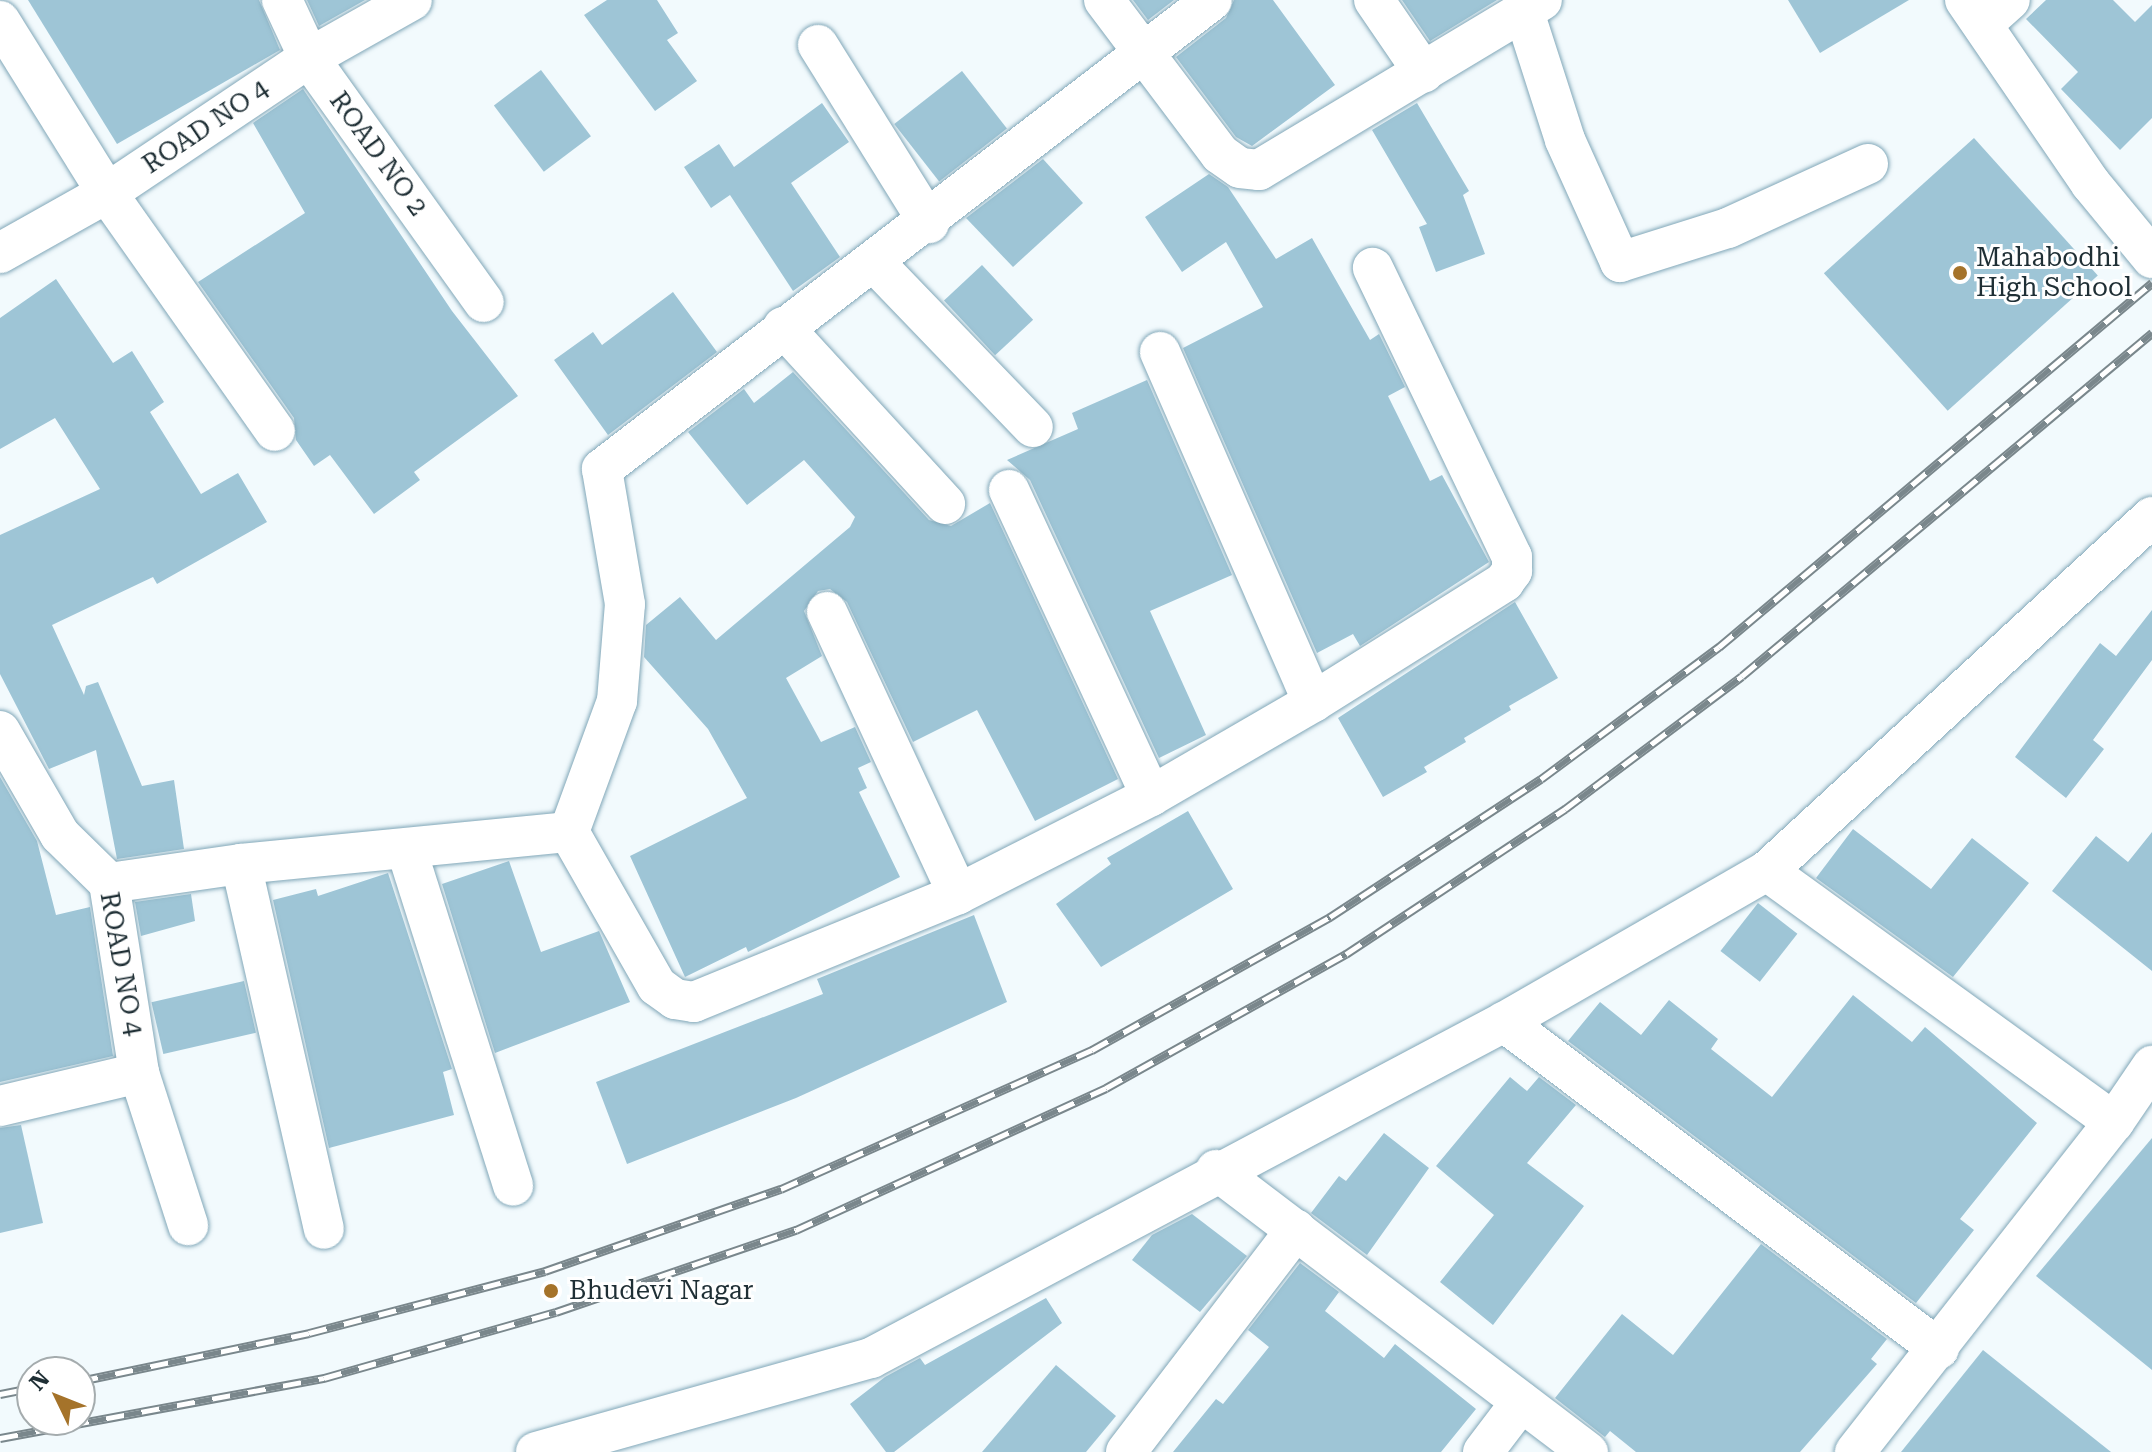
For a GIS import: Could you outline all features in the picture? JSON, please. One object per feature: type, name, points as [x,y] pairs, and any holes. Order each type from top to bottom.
[{"type":"street","name":"ROAD NO 2","points":[[282,0],[309,58],[484,302]]},
{"type":"street","name":"ROAD NO 4","points":[[0,253],[107,193],[309,58],[412,0]]},
{"type":"street","points":[[1104,0],[1220,154],[1240,168],[1259,170],[1533,6],[1565,140],[1620,262],[1728,228],[1868,164]]},
{"type":"street","points":[[1212,0],[1140,51],[929,223],[783,327],[602,469],[625,604],[617,701],[569,832],[657,986],[675,999],[694,1002],[958,894],[1151,796],[1313,702],[1504,582],[1512,571],[1512,557],[1373,268]]},
{"type":"street","points":[[1374,0],[1424,73]]},
{"type":"street","points":[[1986,8],[2091,184],[2152,258]]},
{"type":"street","points":[[0,21],[107,193],[275,431]]},
{"type":"street","points":[[818,45],[929,223]]},
{"type":"street","points":[[874,262],[1033,427]]},
{"type":"street","points":[[783,327],[945,504]]},
{"type":"street","points":[[1160,352],[1313,702]]},
{"type":"street","points":[[1009,490],[1151,796]]},
{"type":"street","points":[[536,1452],[871,1358],[1216,1170],[1504,1022],[1767,871],[2152,517]]},
{"type":"street","points":[[827,612],[958,894]]},
{"type":"street","name":"ROAD NO 4","points":[[0,731],[60,835],[109,883],[139,1073],[188,1225]]},
{"type":"street","points":[[109,883],[241,864],[407,851],[569,832]]},
{"type":"street","points":[[407,851],[513,1186]]},
{"type":"street","points":[[241,864],[324,1229]]},
{"type":"street","points":[[1767,871],[2114,1122]]},
{"type":"street","points":[[1504,1022],[1939,1349]]},
{"type":"street","points":[[1855,1452],[1939,1349],[2114,1122],[2152,1066]]},
{"type":"street","points":[[0,1106],[139,1073]]},
{"type":"street","points":[[1216,1170],[1588,1452]]},
{"type":"street","points":[[1126,1452],[1296,1230]]},
{"type":"street","points":[[1483,1452],[1521,1402]]},
{"type":"building","points":[[28,0],[259,0],[280,50],[117,144]]},
{"type":"building","points":[[307,0],[365,0],[319,26]]},
{"type":"building","points":[[607,0],[657,0],[678,33],[667,40],[697,81],[655,111],[584,15]]},
{"type":"building","points":[[1133,0],[1174,0],[1148,20]]},
{"type":"building","points":[[1234,0],[1273,0],[1335,85],[1252,146],[1236,137],[1176,57],[1226,18]]},
{"type":"building","points":[[1402,0],[1497,0],[1430,41]]},
{"type":"building","points":[[1788,0],[1909,0],[1820,53]]},
{"type":"building","points":[[2046,0],[2113,0],[2135,22],[2152,5],[2152,118],[2120,150],[2061,89],[2078,72],[2026,19]]},
{"type":"building","points":[[541,70],[591,136],[544,172],[494,106]]},
{"type":"building","points":[[962,71],[1007,129],[939,181],[894,124]]},
{"type":"building","points":[[303,89],[452,311],[518,396],[414,472],[420,480],[374,514],[330,455],[314,466],[296,440],[294,418],[198,282],[305,213],[253,123]]},
{"type":"building","points":[[822,103],[849,142],[791,183],[840,257],[793,291],[730,195],[711,208],[684,167],[719,144],[734,167]]},
{"type":"building","points":[[1417,103],[1469,191],[1463,195],[1485,254],[1436,272],[1419,227],[1427,224],[1372,130]]},
{"type":"building","name":"Mahabodhi High School","points":[[1974,138],[2098,275],[1948,411],[1824,273]]},
{"type":"building","points":[[1043,159],[1083,203],[1013,267],[966,218]]},
{"type":"building","points":[[1209,174],[1228,187],[1276,259],[1312,238],[1370,340],[1379,334],[1405,387],[1388,396],[1430,481],[1442,475],[1489,562],[1360,646],[1353,634],[1317,653],[1183,348],[1263,307],[1226,242],[1182,272],[1145,217]]},
{"type":"building","points":[[982,265],[1033,320],[995,355],[944,300]]},
{"type":"building","points":[[56,279],[113,363],[132,351],[164,402],[150,412],[201,494],[238,473],[267,522],[157,584],[153,577],[52,625],[84,695],[86,686],[98,682],[142,786],[174,780],[184,849],[117,859],[96,750],[49,769],[0,674],[0,535],[100,489],[55,418],[0,449],[0,318]]},
{"type":"building","points":[[673,292],[717,352],[608,435],[554,360],[593,332],[602,345]]},
{"type":"building","points":[[793,372],[929,520],[951,526],[990,503],[1118,779],[1035,821],[977,710],[913,742],[847,602],[830,589],[818,591],[804,611],[822,656],[786,678],[821,742],[855,727],[871,762],[858,768],[867,788],[859,792],[900,877],[748,952],[746,947],[685,977],[630,856],[747,798],[708,729],[644,657],[646,625],[680,597],[716,640],[850,527],[855,517],[804,460],[747,505],[688,432],[744,389],[754,403]]},
{"type":"building","points":[[1147,380],[1232,575],[1150,611],[1206,735],[1159,758],[1030,480],[1007,460],[1078,429],[1072,413]]},
{"type":"building","points":[[1515,602],[1558,678],[1509,706],[1511,710],[1424,767],[1427,772],[1383,797],[1338,718]]},
{"type":"building","points":[[2152,610],[2152,660],[2093,740],[2104,749],[2066,798],[2015,757],[2100,643],[2116,656]]},
{"type":"building","points":[[0,777],[37,841],[56,915],[90,907],[113,1056],[0,1082]]},
{"type":"building","points":[[1188,811],[1233,889],[1101,967],[1056,904],[1111,864],[1107,858]]},
{"type":"building","points":[[1853,829],[1931,889],[1972,838],[2029,883],[1953,977],[1816,878]]},
{"type":"building","points":[[2152,832],[2152,971],[2052,891],[2096,836],[2128,862]]},
{"type":"building","points":[[509,861],[541,952],[599,931],[630,1002],[495,1053],[442,884]]},
{"type":"building","points":[[388,873],[452,1069],[443,1072],[454,1115],[329,1148],[273,900],[316,889],[318,896]]},
{"type":"building","points":[[191,894],[195,921],[141,936],[135,902]]},
{"type":"building","points":[[1758,903],[1797,934],[1760,982],[1720,951]]},
{"type":"building","points":[[974,915],[1007,1002],[796,1098],[627,1164],[596,1082],[823,994],[817,979]]},
{"type":"building","points":[[244,981],[256,1033],[163,1054],[151,1002]]},
{"type":"building","points":[[1853,995],[1912,1042],[1925,1027],[2037,1123],[1960,1219],[1974,1230],[1916,1303],[1568,1041],[1600,1002],[1641,1035],[1669,1000],[1718,1039],[1711,1049],[1772,1097]]},
{"type":"building","points":[[1510,1077],[1527,1091],[1539,1077],[1576,1105],[1527,1163],[1584,1206],[1493,1325],[1440,1282],[1494,1215],[1436,1166]]},
{"type":"building","points":[[21,1125],[43,1223],[0,1233],[0,1128]]},
{"type":"building","points":[[1384,1133],[1429,1168],[1367,1255],[1311,1213],[1339,1176],[1346,1181]]},
{"type":"building","points":[[2152,1138],[2152,1370],[2036,1276]]},
{"type":"building","points":[[1192,1214],[1247,1256],[1200,1312],[1132,1260],[1152,1235]]},
{"type":"building","points":[[1761,1244],[1887,1339],[1871,1359],[1877,1364],[1800,1452],[1636,1452],[1610,1431],[1605,1437],[1555,1398],[1622,1314],[1673,1355]]},
{"type":"building","points":[[1300,1263],[1339,1292],[1325,1311],[1384,1358],[1395,1344],[1476,1409],[1441,1452],[1173,1452],[1216,1399],[1223,1404],[1269,1347],[1248,1330]]},
{"type":"building","points":[[1046,1298],[1062,1323],[894,1452],[886,1452],[850,1404],[885,1377],[920,1358],[925,1365]]},
{"type":"building","points":[[1983,1350],[2111,1452],[1901,1452]]},
{"type":"building","points":[[1056,1365],[1116,1416],[1086,1452],[982,1452]]},
{"type":"railway","points":[[96,1378],[309,1333],[545,1271],[781,1189],[1092,1050],[1330,917],[1541,779],[1719,647],[2152,283]]},
{"type":"railway","points":[[0,1438],[324,1378],[556,1312],[796,1230],[1106,1088],[1346,954],[1565,809],[1742,676],[2152,333]]},
{"type":"railway","points":[[0,1394],[16,1391]]},
{"type":"place","name":"Mahabodhi High School","points":[[1960,273]]},
{"type":"place","name":"Bhudevi Nagar","points":[[551,1291]]}]
